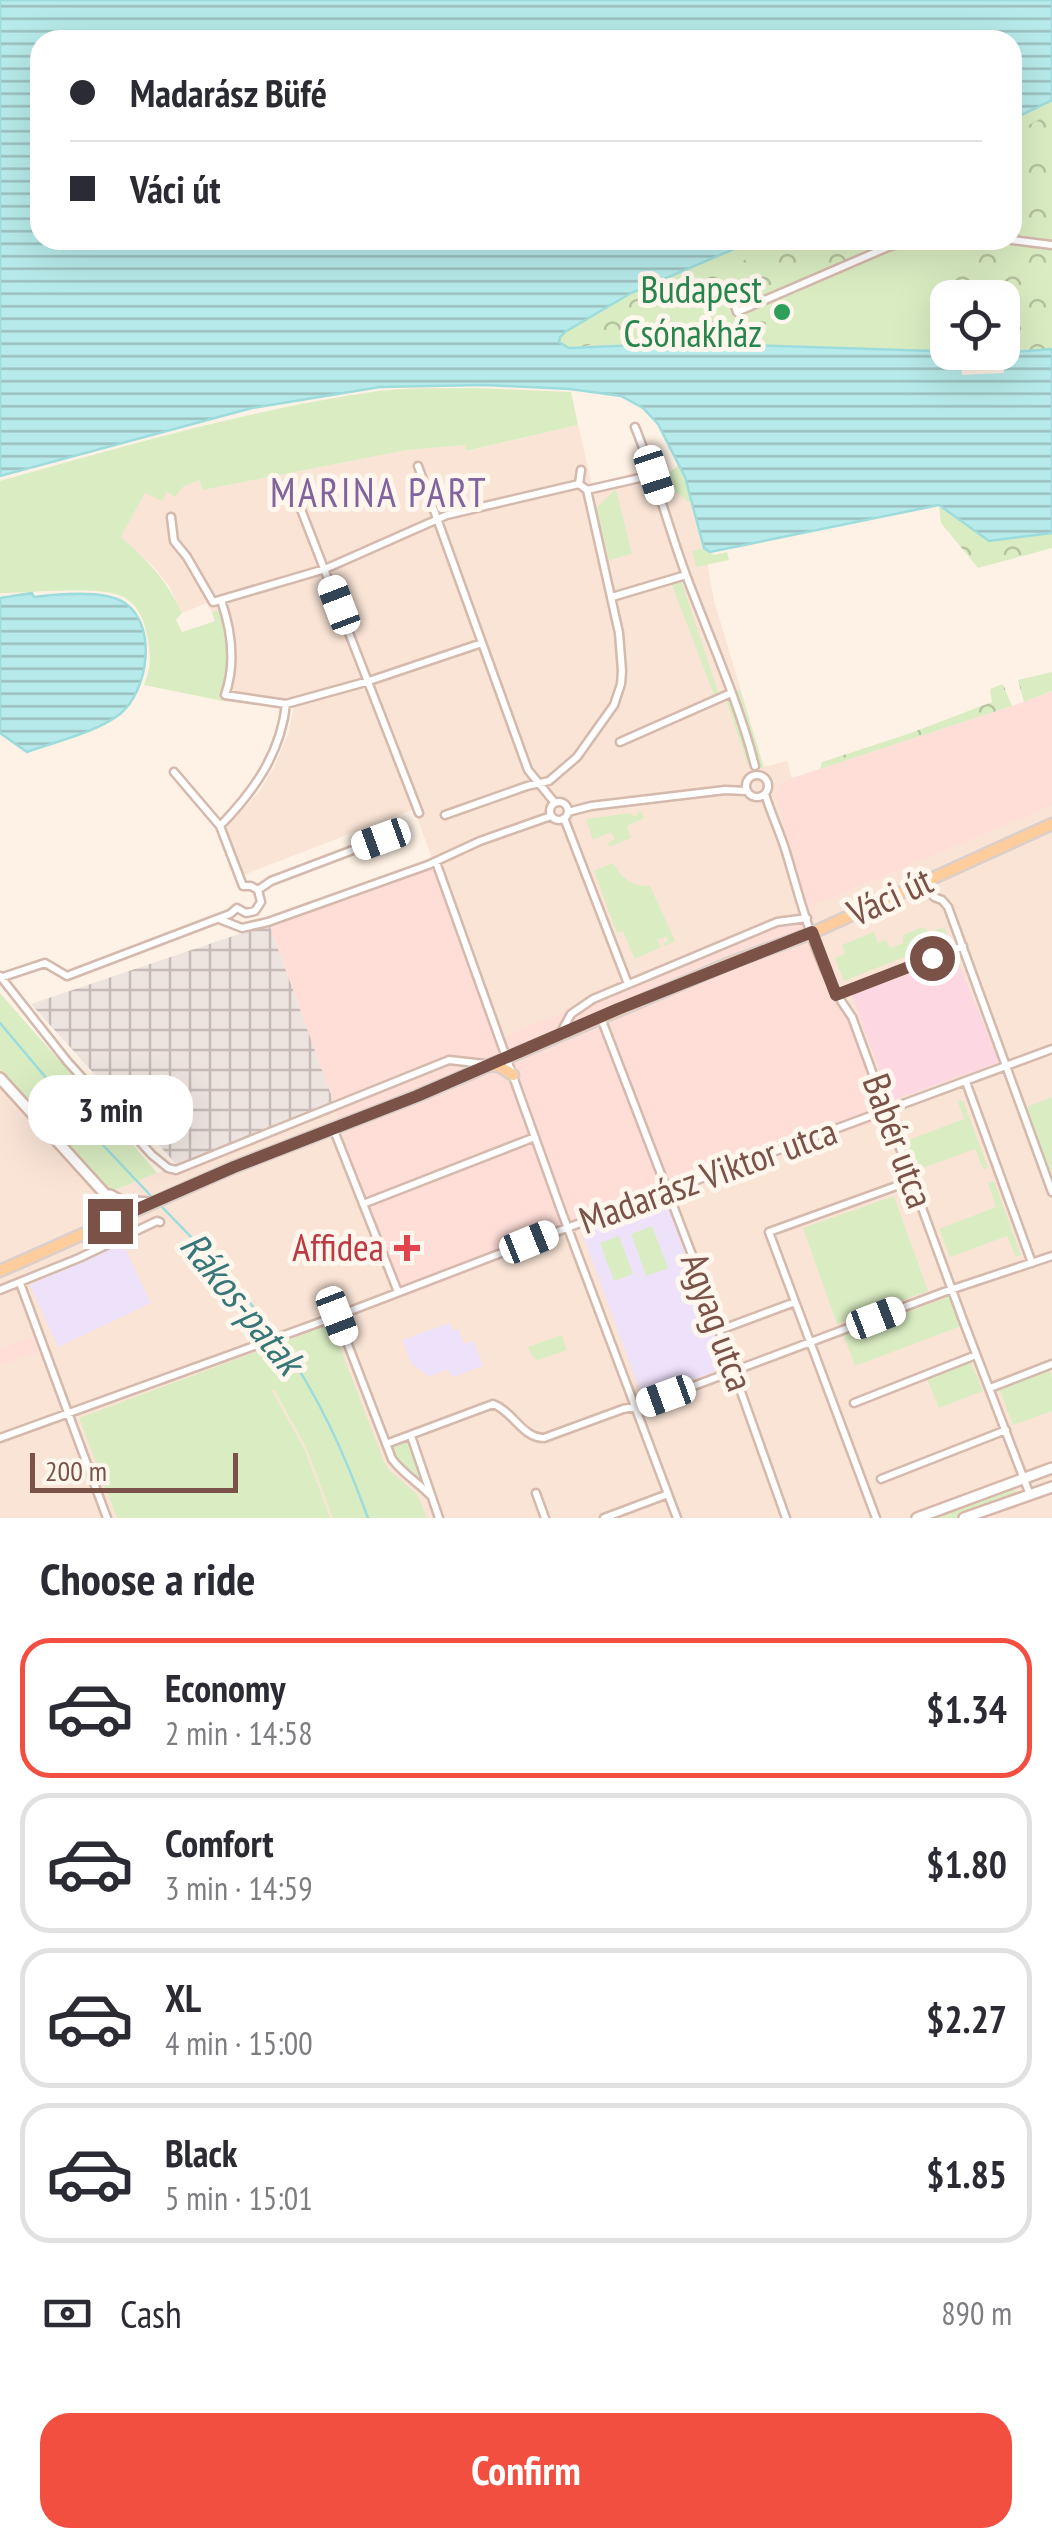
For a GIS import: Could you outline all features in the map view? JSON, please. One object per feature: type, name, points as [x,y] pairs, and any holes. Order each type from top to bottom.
[{"type":"main road","name":"Váci út","points":[[0,1271],[170,1194],[812,932],[1052,824]]},
{"type":"main road","points":[[489,1065],[514,1075]]},
{"type":"street","points":[[1022,241],[1052,245]]},
{"type":"street","points":[[737,312],[881,250]]},
{"type":"street","points":[[732,296],[736,321]]},
{"type":"street","points":[[635,427],[755,766]]},
{"type":"street","points":[[418,466],[528,770],[556,820],[566,812],[591,806],[746,787]]},
{"type":"street","points":[[579,484],[581,470]]},
{"type":"street","points":[[587,490],[654,475]]},
{"type":"street","points":[[217,601],[325,568],[438,518],[579,484],[587,490],[622,656],[618,695],[577,757],[549,781],[444,815]]},
{"type":"street","points":[[296,494],[419,813]]},
{"type":"street","points":[[172,516],[174,542],[228,620],[229,678],[225,694],[286,704],[482,644]]},
{"type":"street","points":[[612,598],[686,575]]},
{"type":"street","points":[[620,742],[732,693]]},
{"type":"street","points":[[220,826],[264,772],[281,734],[286,704]]},
{"type":"street","points":[[0,978],[45,963],[67,976],[230,914],[236,908],[250,913],[260,906],[258,890],[243,886],[220,826],[174,772]]},
{"type":"street","points":[[761,775],[768,782],[763,795],[751,796],[746,787],[751,776],[761,775]]},
{"type":"street","name":"Babér utca","points":[[763,795],[780,831],[805,914],[836,995],[852,1017],[1030,1495]]},
{"type":"street","points":[[219,918],[242,928],[268,922],[436,862],[532,821],[560,802],[628,984]]},
{"type":"street","points":[[258,890],[271,881],[403,831]]},
{"type":"street","points":[[436,862],[677,1518]]},
{"type":"street","points":[[934,897],[948,908],[1052,1192]]},
{"type":"street","name":"Váci út","points":[[560,1034],[571,1014],[594,999],[777,922],[805,914]]},
{"type":"street","points":[[836,995],[963,946]]},
{"type":"street","name":"Váci út","points":[[0,978],[67,1062],[152,1155],[176,1170],[450,1060],[489,1065]]},
{"type":"street","name":"Agyag utca","points":[[600,1017],[720,1330],[786,1518]]},
{"type":"street","name":"Madarász Viktor utca","points":[[0,1438],[1052,1049]]},
{"type":"street","points":[[0,1078],[122,1216]]},
{"type":"street","points":[[966,1082],[1032,1262]]},
{"type":"street","points":[[332,1127],[398,1292]]},
{"type":"street","points":[[364,1204],[536,1137]]},
{"type":"street","points":[[876,1518],[769,1232],[914,1180]]},
{"type":"street","points":[[103,1192],[121,1200],[150,1203]]},
{"type":"street","points":[[556,1232],[561,1210]]},
{"type":"street","points":[[0,1290],[160,1222]]},
{"type":"street","points":[[386,1444],[493,1404],[504,1408],[530,1436],[544,1438],[1052,1256]]},
{"type":"street","points":[[20,1282],[107,1518]]},
{"type":"street","points":[[720,1330],[796,1302]]},
{"type":"street","points":[[337,1316],[397,1466],[432,1498]]},
{"type":"street","points":[[854,1403],[976,1354]]},
{"type":"street","points":[[990,1388],[1052,1364]]},
{"type":"street","points":[[882,1478],[1006,1430]]},
{"type":"street","points":[[411,1436],[439,1518]]},
{"type":"street","points":[[917,1518],[1052,1468]]},
{"type":"street","points":[[964,1518],[1052,1487]]},
{"type":"street","points":[[536,1493],[545,1518]]},
{"type":"street","points":[[604,1518],[668,1494]]},
{"type":"shaded area","points":[[578,425],[592,485],[647,469],[685,477],[714,601],[764,767],[787,761],[792,778],[779,785],[808,908],[1052,806],[1052,1518],[0,1518],[0,1069],[112,1191],[334,1103],[673,1193],[886,1118],[498,1039],[414,809],[243,875],[226,827],[259,792],[273,769],[288,735],[294,708],[223,701],[222,609],[212,612],[207,603],[182,613],[169,586],[153,566],[121,537],[145,493],[167,492],[175,496],[183,487],[199,480],[203,490],[407,450],[467,445],[467,451]]},
{"type":"shaded area","points":[[1052,691],[1052,806],[808,908],[776,795],[779,785]]},
{"type":"shaded area","points":[[435,869],[498,1039],[798,915],[819,939],[887,1118],[673,1193],[403,1298],[269,924]]},
{"type":"shaded area","points":[[269,924],[334,1103],[177,1165],[31,1004]]},
{"type":"shaded area","points":[[956,957],[999,1062],[891,1101],[852,995]]},
{"type":"shaded area","points":[[666,1201],[727,1366],[643,1399],[581,1230]]},
{"type":"shaded area","points":[[122,1242],[151,1303],[58,1347],[30,1285]]},
{"type":"shaded area","points":[[450,1323],[453,1330],[458,1329],[464,1344],[474,1341],[483,1366],[452,1377],[448,1369],[429,1377],[411,1363],[402,1340]]},
{"type":"shaded area","points":[[32,1337],[38,1352],[0,1366],[0,1349]]},
{"type":"green space","points":[[1052,100],[1052,349],[1020,351],[1020,280],[930,280],[930,350],[688,343],[569,348],[559,341],[565,332],[631,293],[732,250],[1022,250],[1022,115]]},
{"type":"green space","points":[[1052,113],[1052,349],[1020,351],[1020,280],[942,280],[942,273],[958,272],[958,256],[948,255],[949,250],[1022,250],[1022,128]]},
{"type":"green space","points":[[769,250],[881,250],[767,300],[765,340],[738,339],[716,345],[674,338],[582,347],[565,332],[631,293],[680,273],[686,284]]},
{"type":"green space","points":[[391,390],[571,392],[578,425],[466,451],[466,445],[407,450],[203,490],[199,480],[183,487],[175,497],[167,492],[162,501],[145,493],[121,537],[163,580],[182,613],[176,620],[182,632],[215,621],[212,612],[223,609],[228,645],[223,701],[144,685],[150,658],[146,631],[137,609],[124,597],[94,591],[0,593],[0,481],[283,408]]},
{"type":"green space","points":[[679,465],[692,501],[669,492],[661,478]]},
{"type":"green space","points":[[616,489],[632,554],[609,560],[596,508]]},
{"type":"green space","points":[[939,505],[989,541],[1052,533],[1052,548],[978,568],[941,523]]},
{"type":"green space","points":[[704,548],[714,555],[727,552],[729,560],[696,567],[692,551]]},
{"type":"green space","points":[[680,577],[720,698],[716,700],[670,580]]},
{"type":"green space","points":[[1052,672],[1052,691],[1024,702],[1018,680]]},
{"type":"green space","points":[[1003,684],[1012,706],[820,769],[822,762],[992,702],[990,689]]},
{"type":"green space","points":[[740,690],[764,768],[747,764],[725,696]]},
{"type":"green space","points":[[641,811],[644,818],[627,826],[631,838],[609,847],[608,843],[615,839],[611,832],[593,840],[586,819],[631,813],[632,816]]},
{"type":"green space","points":[[613,863],[628,880],[650,886],[675,941],[664,946],[666,936],[657,940],[661,947],[635,959],[623,931],[617,933],[594,871]]},
{"type":"green space","points":[[923,927],[929,932],[944,927],[949,939],[844,981],[835,958],[845,954],[842,945],[874,932],[878,943],[886,940],[890,948],[903,943],[903,935]]},
{"type":"green space","points":[[0,993],[157,1173],[112,1191],[0,1069]]},
{"type":"green space","points":[[1052,1097],[1052,1192],[1022,1109]]},
{"type":"green space","points":[[963,1100],[988,1168],[983,1169],[975,1149],[914,1171],[903,1142],[964,1119],[958,1102]]},
{"type":"green space","points":[[994,1181],[1021,1255],[1016,1257],[1007,1236],[950,1257],[939,1229],[996,1207],[988,1183]]},
{"type":"green space","points":[[894,1196],[928,1291],[837,1324],[803,1228]]},
{"type":"green space","points":[[887,1213],[897,1213],[898,1232],[876,1247],[871,1244]]},
{"type":"green space","points":[[652,1226],[668,1268],[646,1276],[631,1234]]},
{"type":"green space","points":[[619,1236],[633,1274],[614,1281],[600,1243]]},
{"type":"green space","points":[[950,1296],[961,1326],[855,1366],[844,1336]]},
{"type":"green space","points":[[331,1324],[384,1462],[417,1494],[427,1518],[333,1518],[306,1447],[274,1389],[304,1448],[330,1518],[117,1518],[79,1418]]},
{"type":"green space","points":[[562,1335],[567,1350],[538,1360],[532,1356],[528,1347]]},
{"type":"green space","points":[[970,1360],[983,1391],[939,1408],[926,1377]]},
{"type":"green space","points":[[1049,1369],[1052,1411],[1013,1425],[1000,1391],[1002,1386]]},
{"type":"green space","points":[[407,1441],[424,1479],[421,1481],[399,1463],[392,1448]]},
{"type":"green space","points":[[1013,1485],[1017,1496],[956,1518],[923,1518]]},
{"type":"water","points":[[0,0],[1052,0],[1052,100],[1022,115],[1022,30],[30,30],[30,250],[732,250],[631,293],[565,332],[559,342],[569,348],[687,343],[930,351],[930,370],[1020,370],[1020,351],[1052,349],[1052,533],[989,541],[939,505],[710,552],[704,548],[685,477],[658,424],[643,408],[621,396],[485,385],[380,387],[252,408],[0,476]]},
{"type":"water","points":[[32,593],[34,597],[93,594],[125,603],[142,627],[145,658],[137,690],[120,714],[87,731],[27,752],[0,733],[0,598]]},
{"type":"pier","points":[[962,370],[1004,373],[962,375]]},
{"type":"waterway","name":"Rákos-patak","points":[[0,1023],[152,1197]]},
{"type":"waterway","name":"Rákos-patak","points":[[161,1206],[230,1277],[275,1335]]},
{"type":"waterway","name":"Rákos-patak","points":[[280,1341],[330,1426],[368,1518]]},
{"type":"place","name":"Budapest Csónakház","points":[[782,312]]},
{"type":"place","name":"Affidea","points":[[407,1248]]},
{"type":"district","name":"MARINA PART","points":[[379,493]]},
{"type":"route","points":[[110,1221],[812,932],[836,995],[932,958]]}]
